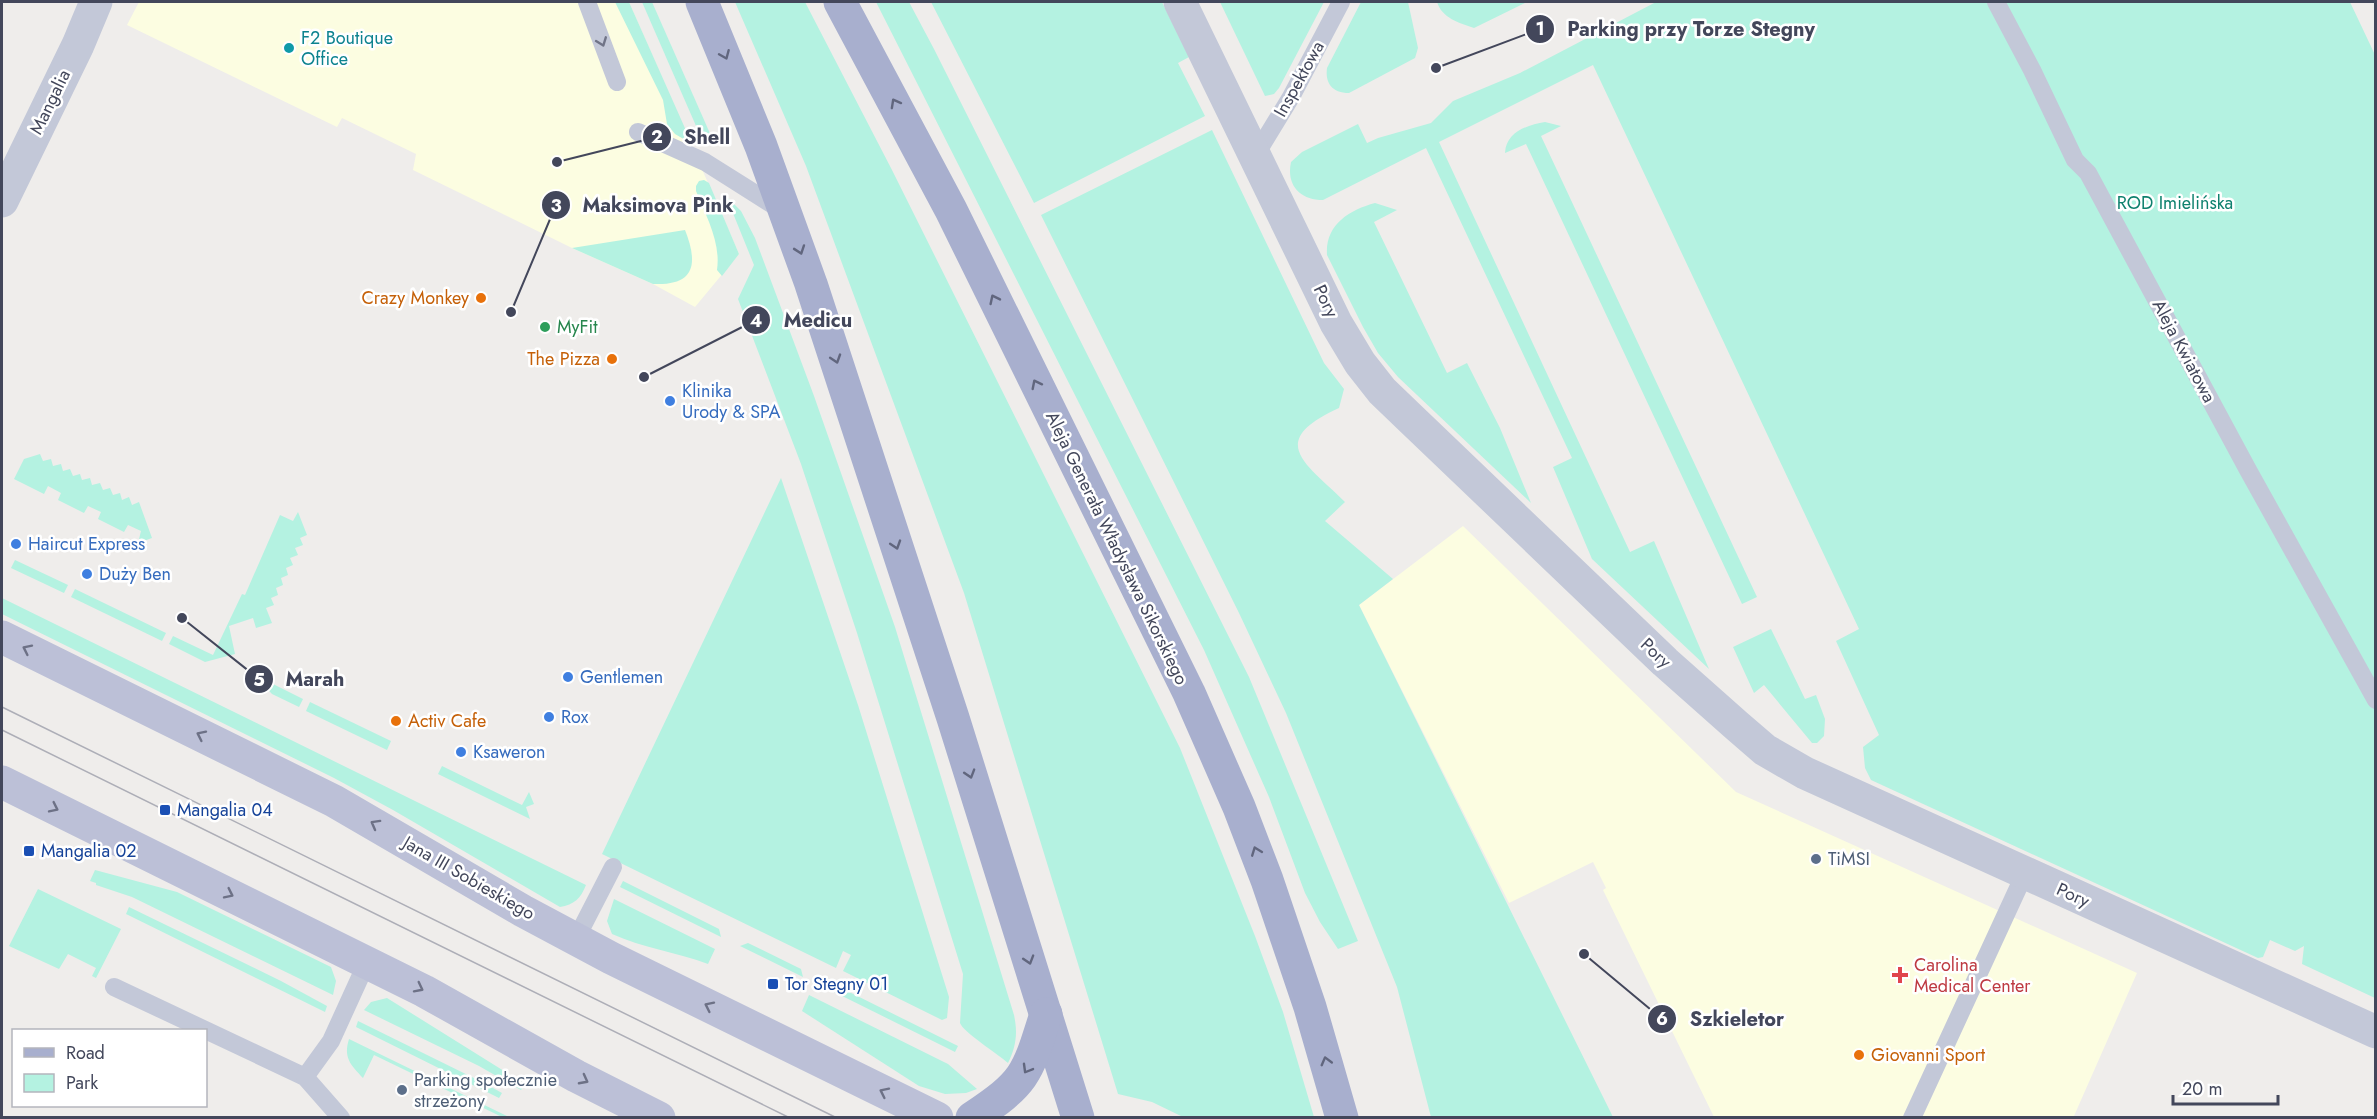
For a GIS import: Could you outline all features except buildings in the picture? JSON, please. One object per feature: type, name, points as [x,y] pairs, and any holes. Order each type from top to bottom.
[{"type":"main road","points":[[702,2],[788,216],[949,707],[1078,1118]]},
{"type":"main road","name":"Aleja Generała Władysława Sikorskiego","points":[[840,2],[951,210],[1198,712],[1239,807],[1276,906],[1310,1007],[1342,1118]]},
{"type":"main road","name":"Jana III Sobieskiego","points":[[2,637],[334,801],[576,939],[937,1118]]},
{"type":"main road","points":[[2,782],[367,962],[576,1076],[659,1118]]},
{"type":"main road","points":[[972,1118],[1007,1094],[1023,1077],[1031,1062],[1046,1014]]},
{"type":"street","name":"Mangalia","points":[[2,201],[78,45],[96,2]]},
{"type":"street","name":"Pory","points":[[1180,2],[1336,323],[1360,363],[1382,391],[1665,662],[1736,725],[1781,761],[2376,1032]]},
{"type":"lane","points":[[587,2],[617,82]]},
{"type":"lane","name":"Inspektowa","points":[[1255,156],[1292,97],[1341,2]]},
{"type":"lane","name":"Aleja Kwiatowa","points":[[1996,2],[2032,69],[2075,160],[2088,173],[2248,471],[2376,700]]},
{"type":"lane","points":[[638,132],[705,162],[788,216]]},
{"type":"lane","points":[[576,939],[613,867]]},
{"type":"lane","points":[[1912,1118],[2025,873]]},
{"type":"lane","points":[[305,1077],[331,1041],[367,962]]},
{"type":"lane","points":[[114,987],[203,1029]]},
{"type":"lane","points":[[207,1031],[305,1077],[341,1118]]},
{"type":"shaded area","points":[[139,2],[629,2],[739,254],[695,307],[653,284],[572,248],[413,170],[416,154],[342,118],[337,127],[127,25]]},
{"type":"shaded area","points":[[1463,526],[1736,792],[2137,973],[2074,1116],[2076,1117],[1714,1117],[1603,890],[1606,888],[1593,862],[1509,903],[1359,605]]},
{"type":"green space","points":[[615,2],[629,2],[692,144],[675,134],[667,124],[663,100]]},
{"type":"green space","points":[[642,2],[652,2],[712,138],[710,144],[703,142]]},
{"type":"green space","points":[[735,2],[805,2],[892,170],[1180,748],[1283,1012],[1314,1117],[1183,1117],[1152,1102],[1118,1094],[964,593],[806,166]]},
{"type":"green space","points":[[876,2],[909,2],[934,49],[1249,677],[1358,941],[1338,949],[1320,922],[1305,893],[1269,797],[1204,650]]},
{"type":"green space","points":[[931,2],[1162,2],[1189,57],[1178,63],[1205,116],[1034,203]]},
{"type":"green space","points":[[1220,2],[1324,2],[1274,94],[1265,96]]},
{"type":"green space","points":[[1361,2],[1408,2],[1418,48],[1415,58],[1349,93],[1343,93],[1334,89],[1329,83],[1327,68]]},
{"type":"green space","points":[[1437,2],[1527,2],[1474,28],[1447,16],[1439,8]]},
{"type":"green space","name":"ROD Imielińska","points":[[1656,2],[2350,2],[2376,57],[2375,998],[2302,964],[2304,946],[2295,951],[2270,940],[2263,957],[2258,958],[1871,780],[1865,768],[1863,747],[1879,735],[1836,641],[1859,629],[1593,65],[1439,142],[1630,552],[1654,541],[1709,669],[1592,559],[1553,467],[1572,458],[1426,148],[1323,200],[1308,197],[1296,190],[1291,178],[1291,162],[1302,152],[1358,124],[1367,143],[1431,123],[1453,101],[1520,73]]},
{"type":"green space","points":[[1545,122],[1561,126],[1541,136],[1757,597],[1742,604],[1526,144],[1505,153],[1506,146],[1513,135],[1531,125]]},
{"type":"green space","points":[[1212,130],[1324,363],[1344,389],[1339,408],[1316,420],[1303,432],[1298,442],[1300,453],[1306,464],[1345,502],[1325,521],[1393,579],[1359,605],[1613,1117],[1431,1117],[1397,987],[1286,713],[1239,613],[1041,215]]},
{"type":"green space","points":[[704,180],[709,183],[739,254],[722,276],[717,270],[717,249],[712,229],[696,191],[699,181]]},
{"type":"green space","points":[[726,196],[741,211],[755,238],[814,396],[895,627],[1014,1015],[1016,1040],[1008,1063],[960,1023],[963,974],[857,633],[801,464],[738,299],[754,265]]},
{"type":"green space","points":[[1375,203],[1397,210],[1374,222],[1447,373],[1467,363],[1500,428],[1531,503],[1398,377],[1378,353],[1363,327],[1327,255],[1327,244],[1334,227],[1340,220],[1356,210]]},
{"type":"green space","points":[[685,230],[692,253],[690,270],[678,281],[667,284],[653,284],[572,248]]},
{"type":"green space","points":[[40,454],[43,461],[51,459],[53,466],[61,464],[63,471],[70,469],[73,476],[80,474],[82,480],[90,478],[92,485],[100,483],[103,490],[110,488],[113,495],[120,493],[122,500],[129,497],[132,505],[139,502],[152,538],[138,543],[141,531],[128,525],[124,532],[98,519],[101,512],[88,506],[84,513],[58,500],[61,493],[48,486],[44,494],[14,479],[24,459]]},
{"type":"green space","points":[[781,478],[858,705],[949,997],[947,1018],[942,1020],[843,971],[851,955],[843,951],[836,968],[602,854]]},
{"type":"green space","points":[[298,512],[307,535],[300,538],[303,545],[295,548],[298,555],[290,558],[293,565],[286,568],[288,575],[281,578],[283,585],[276,588],[278,595],[271,598],[274,605],[266,608],[272,623],[256,628],[253,618],[229,626],[235,654],[205,662],[169,644],[173,636],[213,655],[242,594],[245,595],[280,515],[293,521]]},
{"type":"green space","points":[[15,560],[68,585],[64,593],[11,568]]},
{"type":"green space","points":[[75,589],[166,633],[162,641],[71,597]]},
{"type":"green space","points":[[2,598],[586,885],[584,890],[573,903],[560,907],[334,778],[2,614]]},
{"type":"green space","points":[[1771,629],[1805,699],[1816,695],[1825,719],[1824,736],[1817,743],[1812,743],[1764,685],[1754,693],[1733,647]]},
{"type":"green space","points":[[253,674],[303,699],[299,707],[272,694]]},
{"type":"green space","points":[[310,702],[391,741],[387,750],[306,711]]},
{"type":"green space","points":[[442,766],[522,805],[529,792],[534,804],[526,807],[530,819],[438,774]]},
{"type":"green space","points":[[95,870],[177,892],[331,967],[336,981],[333,995],[132,897],[96,885],[90,881]]},
{"type":"green space","points":[[623,881],[719,929],[721,937],[620,887]]},
{"type":"green space","points":[[38,889],[121,929],[96,978],[92,976],[96,968],[68,954],[59,969],[9,946]]},
{"type":"green space","points":[[614,899],[715,949],[708,964],[612,934],[607,921]]},
{"type":"green space","points":[[129,907],[281,981],[327,1006],[325,1012],[126,914]]},
{"type":"green space","points":[[748,943],[801,969],[803,977],[740,946]]},
{"type":"green space","points":[[823,979],[958,1046],[955,1052],[816,983]]},
{"type":"green space","points":[[809,995],[948,1064],[977,1089],[966,1093],[945,1094],[919,1086],[802,1011]]},
{"type":"green space","points":[[387,998],[525,1084],[521,1090],[479,1066],[364,1010],[371,1002]]},
{"type":"green space","points":[[358,1021],[502,1093],[499,1098],[356,1027]]},
{"type":"green space","points":[[349,1039],[509,1117],[502,1117],[374,1055],[363,1078],[348,1056]]},
{"type":"tram line","points":[[2,707],[837,1118]]},
{"type":"tram line","points":[[2,730],[790,1118]]},
{"type":"place","name":"F2 Boutique Office","points":[[289,48]]},
{"type":"place","name":"Parking przy Torze Stegny","points":[[1436,68]]},
{"type":"place","name":"Shell","points":[[557,162]]},
{"type":"place","name":"Crazy Monkey","points":[[481,298]]},
{"type":"place","name":"Maksimova Pink","points":[[511,312]]},
{"type":"place","name":"MyFit","points":[[545,327]]},
{"type":"place","name":"The Pizza","points":[[612,359]]},
{"type":"place","name":"Medicu","points":[[644,377]]},
{"type":"place","name":"Klinika Urody & SPA","points":[[670,401]]},
{"type":"place","name":"Haircut Express","points":[[16,544]]},
{"type":"place","name":"Duży Ben","points":[[87,574]]},
{"type":"place","name":"Marah","points":[[182,618]]},
{"type":"place","name":"Gentlemen","points":[[568,677]]},
{"type":"place","name":"Rox","points":[[549,717]]},
{"type":"place","name":"Activ Cafe","points":[[396,721]]},
{"type":"place","name":"Ksaweron","points":[[461,752]]},
{"type":"place","name":"Mangalia 04","points":[[165,810]]},
{"type":"place","name":"Mangalia 02","points":[[29,851]]},
{"type":"place","name":"TiMSI","points":[[1816,859]]},
{"type":"place","name":"Szkieletor","points":[[1584,954]]},
{"type":"place","name":"Carolina Medical Center","points":[[1900,975]]},
{"type":"place","name":"Tor Stegny 01","points":[[773,984]]},
{"type":"place","name":"Giovanni Sport","points":[[1859,1055]]},
{"type":"place","name":"Parking społecznie strzeżony","points":[[402,1090]]}]
